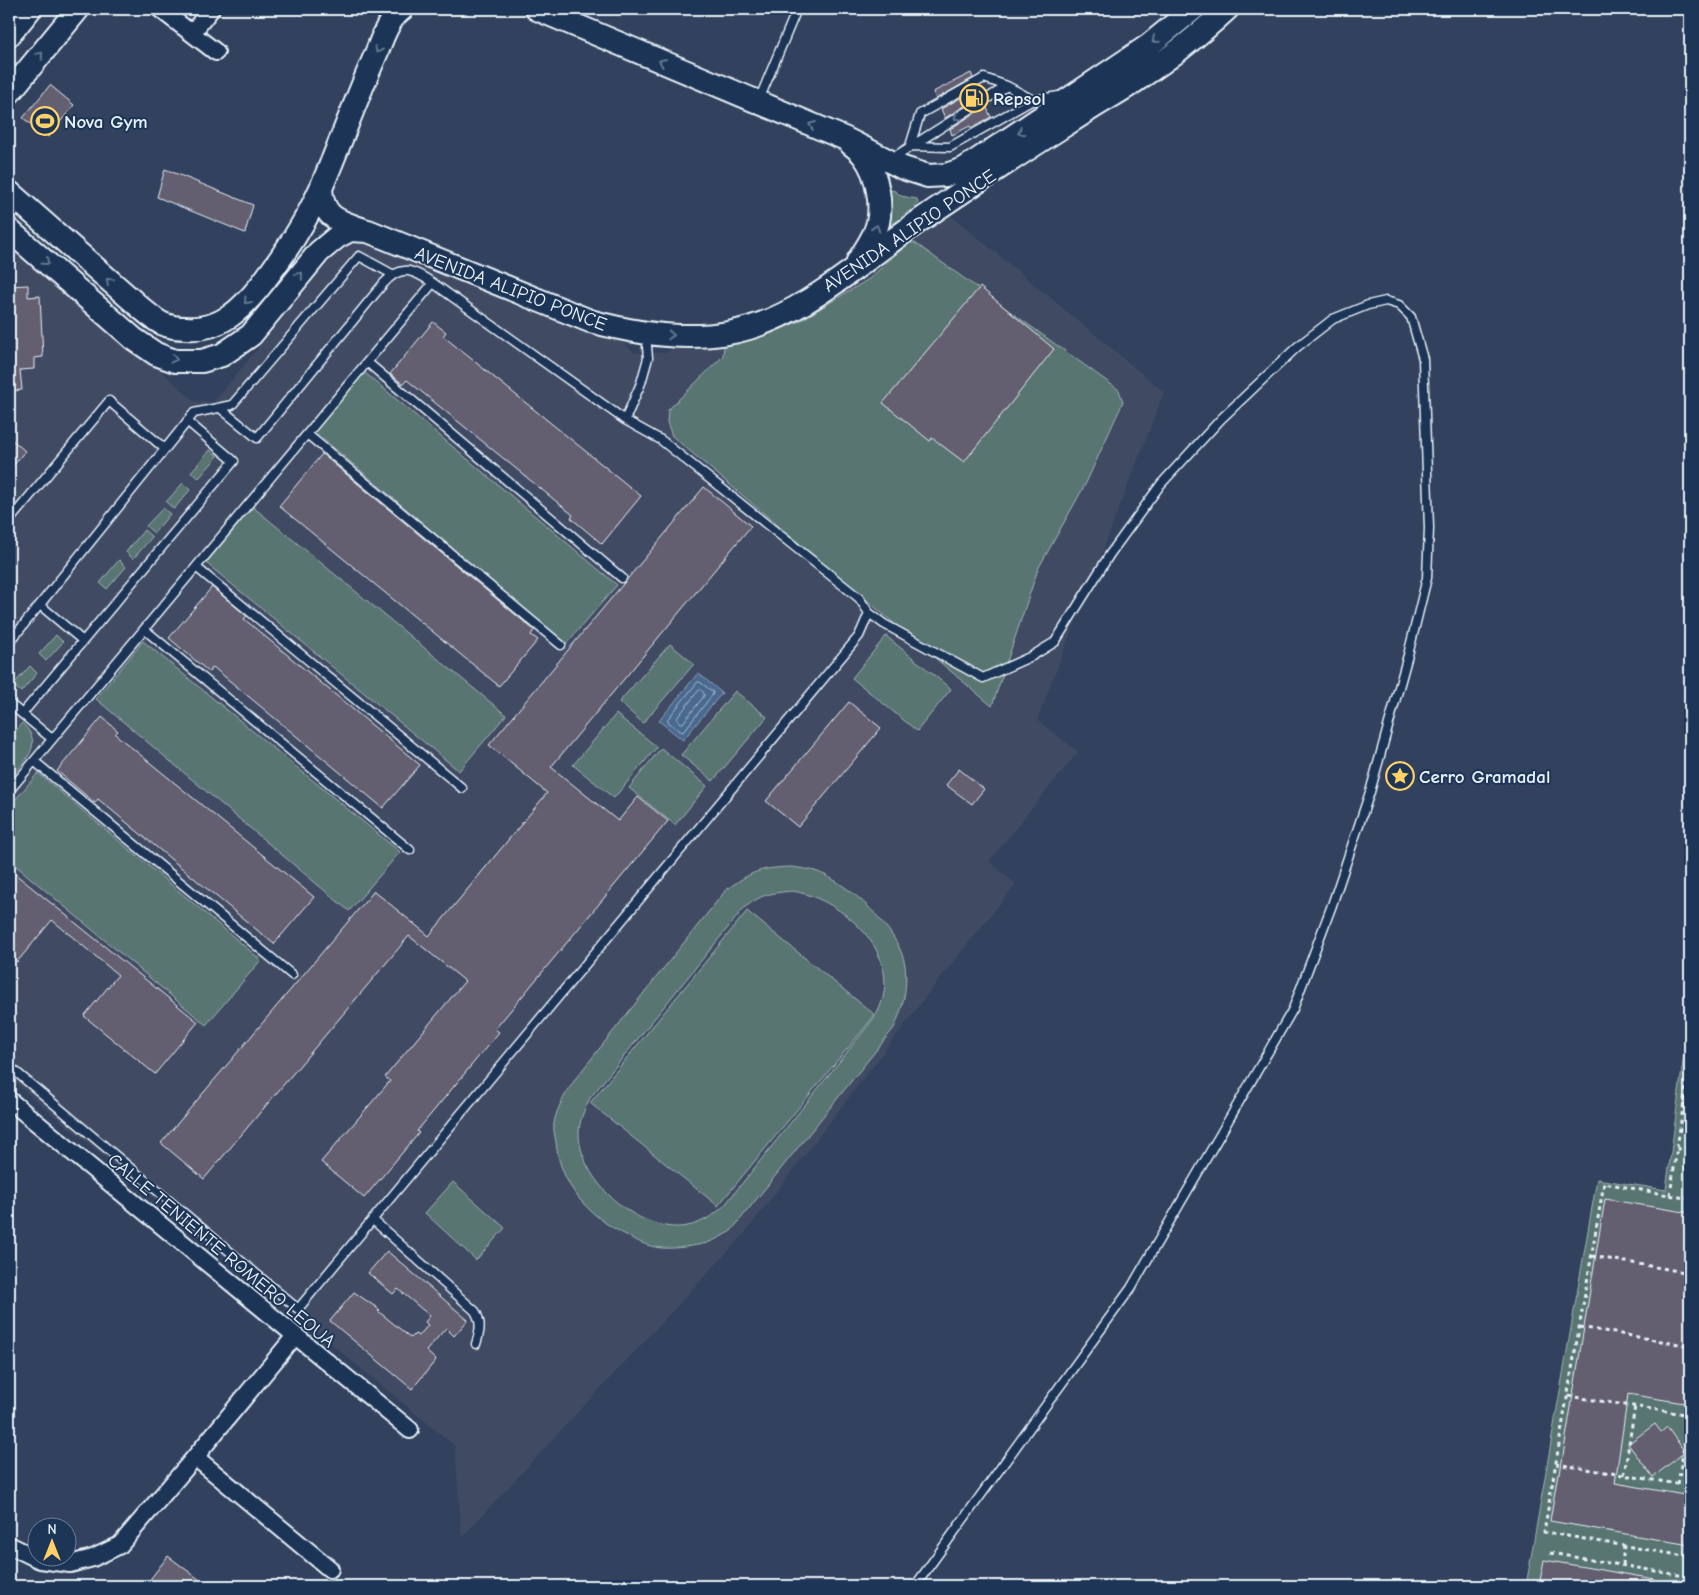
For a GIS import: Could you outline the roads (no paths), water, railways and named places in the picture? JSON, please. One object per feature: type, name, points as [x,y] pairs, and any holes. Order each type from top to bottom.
[{"type":"main road","points":[[9,35],[30,9]]},
{"type":"main road","points":[[9,92],[78,9]]},
{"type":"main road","points":[[9,192],[142,309],[163,324],[194,329],[214,326],[228,319],[245,305],[278,264],[302,228],[321,189],[364,80],[388,27],[402,9]]},
{"type":"main road","name":"AVENIDA ALIPIO PONCE","points":[[537,9],[846,139],[890,160],[902,168],[928,176],[946,175],[964,169],[1085,101],[1142,77],[1199,35],[1227,9]]},
{"type":"main road","name":"AVENIDA ALIPIO PONCE","points":[[9,230],[134,339],[156,354],[175,361],[202,361],[222,355],[250,335],[319,252],[337,237],[350,230],[368,231],[590,321],[626,331],[646,334],[695,336],[729,333],[763,323],[794,308],[853,270],[1085,101],[1192,9]]},
{"type":"main road","points":[[846,139],[864,155],[879,192],[879,214],[875,232],[853,270]]},
{"type":"main road","points":[[321,189],[322,202],[327,212],[337,220],[368,231]]},
{"type":"street","points":[[160,9],[216,52]]},
{"type":"street","points":[[192,33],[211,9]]},
{"type":"street","name":"CALLE TENIENTE ROMERO LEOUA","points":[[9,1100],[410,1430]]},
{"type":"street","points":[[9,1545],[40,1560],[70,1564],[93,1558],[120,1545],[295,1336]]},
{"type":"street","points":[[195,1457],[330,1569]]},
{"type":"lane","points":[[758,102],[797,9]]},
{"type":"lane","points":[[910,146],[920,114],[984,78],[1007,86],[1033,100],[1085,101]]},
{"type":"lane","points":[[890,160],[1007,86]]},
{"type":"lane","points":[[910,146],[950,147],[1033,100]]},
{"type":"lane","points":[[9,644],[194,413],[232,405],[358,256],[392,274]]},
{"type":"lane","points":[[220,408],[257,438],[392,274],[404,270],[413,272],[433,283],[625,420],[661,440],[859,598],[869,613],[884,624],[983,678],[1032,656],[1055,642],[1110,554],[1161,484],[1221,419],[1297,347],[1333,320],[1368,305],[1386,301],[1399,305],[1412,317],[1423,358],[1429,528],[1427,578],[1370,792],[1332,904],[1293,1009],[1131,1288],[915,1586]]},
{"type":"lane","points":[[9,791],[433,283]]},
{"type":"lane","points":[[625,420],[641,384],[648,358],[646,334]]},
{"type":"lane","points":[[367,362],[622,578]]},
{"type":"lane","points":[[9,521],[109,401],[165,449]]},
{"type":"lane","points":[[22,714],[234,460],[187,422]]},
{"type":"lane","points":[[307,434],[561,646]]},
{"type":"lane","points":[[196,567],[462,788]]},
{"type":"lane","points":[[40,605],[83,641]]},
{"type":"lane","points":[[9,1066],[298,1309],[859,636],[869,613]]},
{"type":"lane","points":[[144,629],[410,850]]},
{"type":"lane","points":[[9,703],[52,739]]},
{"type":"lane","points":[[34,761],[292,975]]},
{"type":"lane","points":[[373,1220],[475,1311],[480,1318],[476,1344]]},
{"type":"water","points":[[698,673],[722,693],[683,740],[659,721]]},
{"type":"place","name":"Repsol","points":[[974,98]]},
{"type":"place","name":"Nova Gym","points":[[45,121]]},
{"type":"place","name":"Cerro Gramadal","points":[[1400,776]]}]
